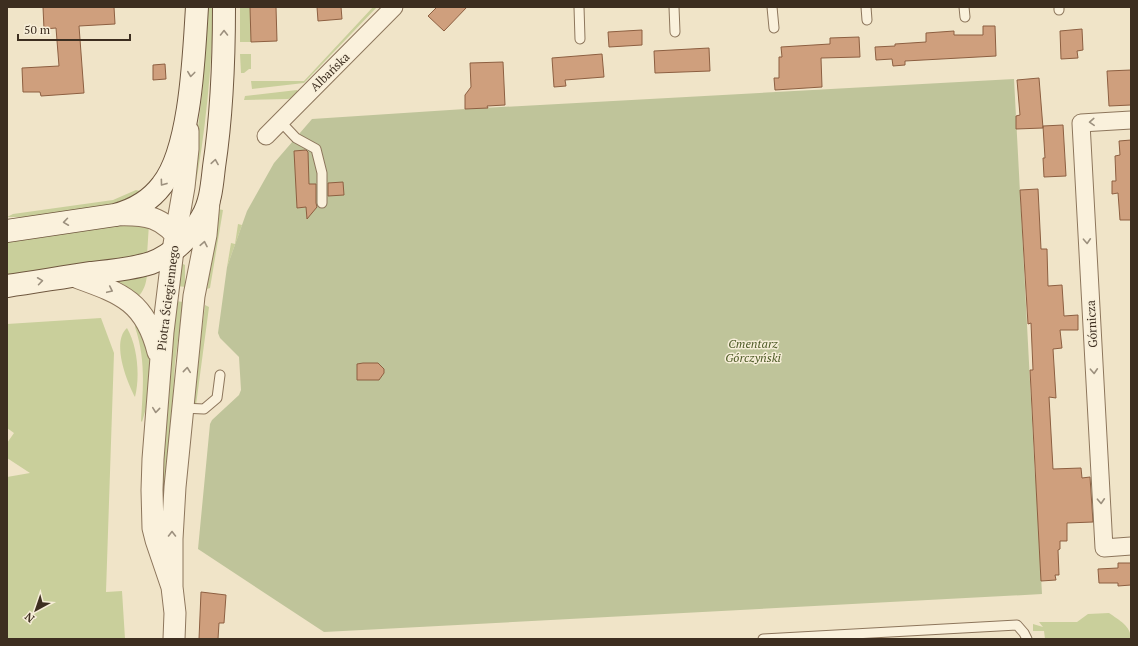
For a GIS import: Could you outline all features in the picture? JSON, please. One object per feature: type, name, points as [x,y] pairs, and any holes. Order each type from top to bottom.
[{"type":"main road","name":"Piotra Ściegiennego","points":[[188,107],[197,7]]},
{"type":"main road","name":"Piotra Ściegiennego","points":[[209,201],[218,146],[223,75],[224,7]]},
{"type":"main road","points":[[7,231],[115,215],[129,211],[140,205],[163,184],[171,170],[179,148],[188,107]]},
{"type":"main road","points":[[7,286],[123,269],[151,262],[177,243],[202,217],[209,201]]},
{"type":"street","name":"Albańska","points":[[266,136],[394,7]]},
{"type":"street","name":"Piotra Ściegiennego","points":[[172,587],[156,540],[152,518],[152,490],[154,436],[163,332],[177,243],[188,149],[188,107]]},
{"type":"street","name":"Górnicza","points":[[1131,120],[1081,123],[1104,548],[1131,546]]},
{"type":"street","name":"Piotra Ściegiennego","points":[[174,639],[175,614],[172,587],[173,512],[194,296],[206,235],[209,201]]},
{"type":"street","points":[[115,215],[147,216],[168,227],[188,258],[194,296]]},
{"type":"street","points":[[73,276],[112,290],[134,305],[143,315],[154,336],[160,371]]},
{"type":"lane","points":[[578,7],[580,39]]},
{"type":"lane","points":[[674,7],[675,32]]},
{"type":"lane","points":[[772,7],[774,28]]},
{"type":"lane","points":[[866,7],[867,20]]},
{"type":"lane","points":[[964,7],[965,17]]},
{"type":"lane","points":[[280,122],[296,138],[316,149],[322,173],[322,203]]},
{"type":"lane","points":[[182,408],[204,409],[217,398],[220,375]]},
{"type":"lane","points":[[763,639],[1017,625],[1024,632],[1027,639]]},
{"type":"green space","points":[[208,7],[214,7],[211,54],[205,124],[194,193],[190,192],[202,94]]},
{"type":"green space","points":[[240,7],[250,7],[251,42],[240,42]]},
{"type":"green space","points":[[373,7],[377,7],[304,83],[252,89],[251,81],[304,81]]},
{"type":"green space","points":[[240,54],[251,54],[251,69],[244,73],[241,73]]},
{"type":"green space","name":"Cmentarz Górczyński","points":[[1014,79],[1042,594],[324,632],[198,549],[210,424],[212,420],[239,395],[241,390],[239,357],[220,338],[218,333],[227,267],[247,211],[274,163],[312,119],[465,109]]},
{"type":"green space","points":[[297,90],[300,95],[288,99],[244,100],[245,96]]},
{"type":"green space","points":[[136,190],[144,192],[120,205],[29,217],[7,217],[13,214],[113,200]]},
{"type":"green space","points":[[218,209],[223,210],[210,288],[207,289]]},
{"type":"green space","points":[[149,224],[147,255],[7,277],[7,239],[96,226]]},
{"type":"green space","points":[[238,224],[242,225],[227,267],[231,243],[235,244]]},
{"type":"green space","points":[[181,265],[185,265],[185,287],[178,286]]},
{"type":"green space","points":[[147,275],[144,287],[137,298],[111,282]]},
{"type":"green space","points":[[176,301],[183,302],[175,363],[165,523],[160,522],[160,479]]},
{"type":"green space","points":[[205,305],[209,307],[196,405],[193,402],[193,399]]},
{"type":"green space","points":[[101,318],[114,353],[106,592],[122,591],[125,639],[7,639],[7,477],[30,473],[7,458],[7,443],[14,433],[7,428],[7,324]]},
{"type":"green space","points":[[138,320],[149,353],[151,369],[148,397],[142,422],[143,374],[141,351],[135,327]]},
{"type":"green space","points":[[127,328],[136,353],[138,371],[135,397],[128,382],[120,352],[122,334]]},
{"type":"green space","points":[[1109,613],[1127,627],[1131,639],[1045,639],[1044,631],[1033,631],[1033,624],[1043,627],[1039,622],[1077,622],[1088,614]]},
{"type":"building","points":[[43,7],[114,7],[115,24],[79,26],[84,93],[41,96],[40,92],[23,92],[22,68],[59,66],[56,28],[44,29]]},
{"type":"building","points":[[250,7],[276,7],[277,41],[251,42]]},
{"type":"building","points":[[317,7],[341,7],[342,19],[318,21]]},
{"type":"building","points":[[437,7],[467,7],[444,31],[428,16]]},
{"type":"building","points":[[983,26],[995,26],[996,56],[905,61],[905,65],[893,66],[892,59],[876,60],[875,47],[926,42],[926,33],[954,31],[954,35],[983,35]]},
{"type":"building","points":[[1082,29],[1083,50],[1077,51],[1078,58],[1061,59],[1060,31]]},
{"type":"building","points":[[642,30],[642,45],[609,47],[608,32]]},
{"type":"building","points":[[859,37],[860,57],[821,58],[822,87],[775,90],[774,78],[779,78],[779,57],[782,57],[781,47],[830,44],[830,38]]},
{"type":"building","points":[[709,48],[710,71],[655,73],[654,51]]},
{"type":"building","points":[[602,54],[604,77],[565,80],[566,86],[554,87],[552,58]]},
{"type":"building","points":[[503,62],[505,105],[487,106],[488,108],[465,109],[465,95],[471,87],[470,63]]},
{"type":"building","points":[[165,64],[166,79],[153,80],[153,65]]},
{"type":"building","points":[[1131,70],[1131,105],[1109,106],[1107,71]]},
{"type":"building","points":[[1039,78],[1043,128],[1016,129],[1016,116],[1020,115],[1017,80]]},
{"type":"building","points":[[1063,125],[1066,176],[1044,177],[1043,158],[1045,158],[1043,126]]},
{"type":"building","points":[[1131,140],[1131,220],[1120,220],[1118,193],[1112,194],[1112,181],[1116,181],[1115,156],[1120,155],[1119,141]]},
{"type":"building","points":[[306,150],[308,152],[309,184],[316,184],[317,207],[307,219],[306,207],[297,208],[294,151]]},
{"type":"building","points":[[343,182],[344,195],[328,196],[328,183]]},
{"type":"building","points":[[1038,189],[1041,249],[1047,249],[1048,286],[1062,285],[1064,316],[1078,315],[1078,330],[1060,330],[1062,348],[1053,349],[1056,398],[1049,397],[1053,469],[1081,468],[1082,478],[1090,477],[1093,522],[1067,523],[1067,541],[1060,541],[1060,549],[1058,550],[1059,575],[1055,575],[1056,580],[1041,581],[1030,370],[1033,370],[1031,323],[1028,324],[1020,190]]},
{"type":"building","points":[[378,363],[384,369],[384,373],[379,380],[357,380],[357,364]]},
{"type":"building","points":[[1118,563],[1131,563],[1131,585],[1118,586],[1118,583],[1099,583],[1098,569],[1118,568]]},
{"type":"building","points":[[201,592],[226,595],[224,623],[219,623],[218,639],[199,639]]}]
